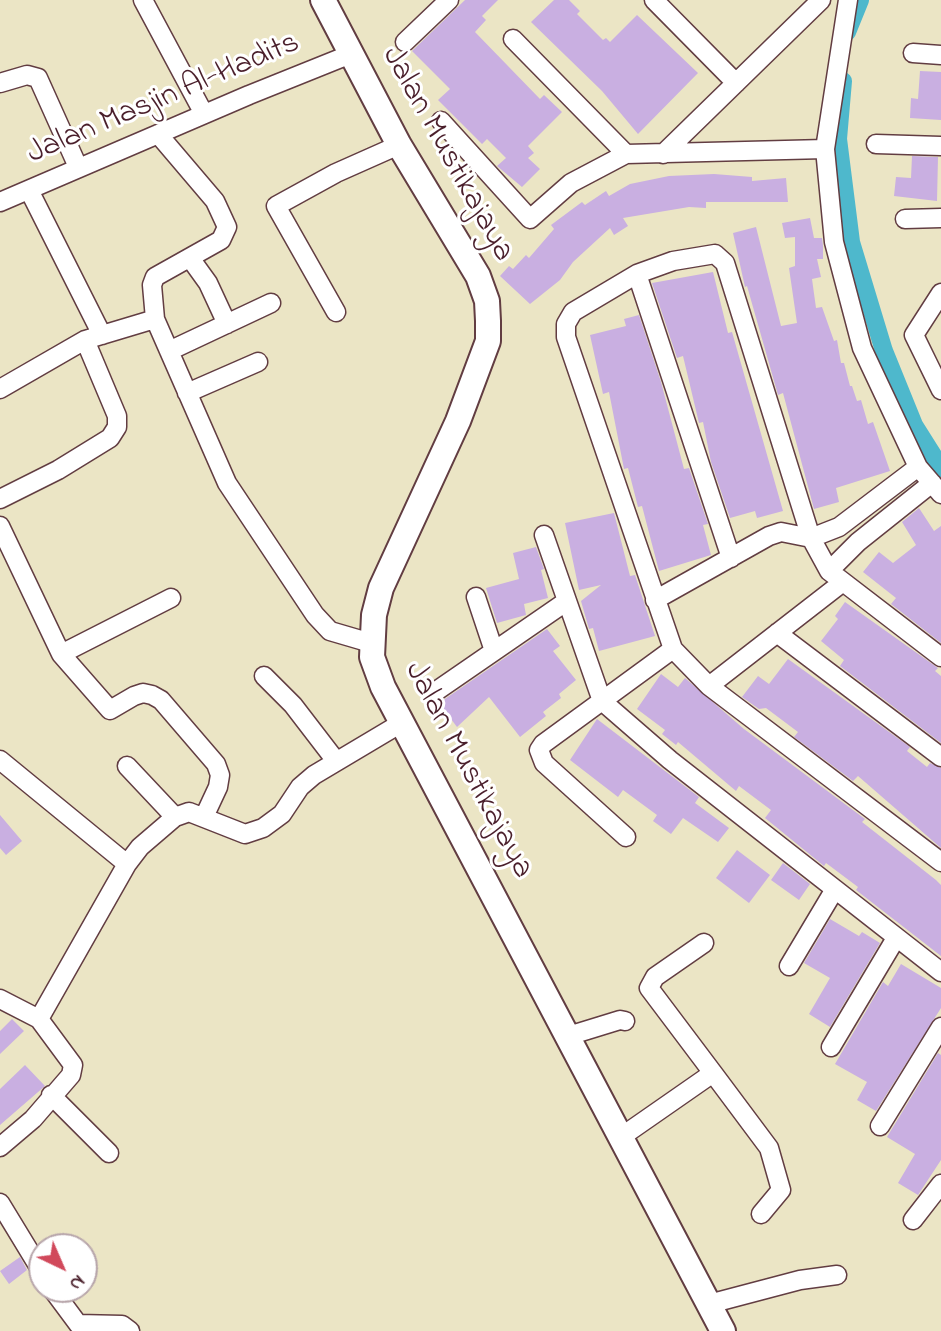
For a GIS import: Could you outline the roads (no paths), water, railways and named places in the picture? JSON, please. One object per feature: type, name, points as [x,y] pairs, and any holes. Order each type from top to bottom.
[{"type":"main road","name":"Jalan Mustikajaya","points":[[323,0],[400,145],[478,276],[486,301],[488,341],[458,421],[381,589],[371,643],[376,672],[723,1331]]},
{"type":"street","points":[[143,0],[204,114]]},
{"type":"street","points":[[405,42],[449,0]]},
{"type":"street","points":[[654,0],[736,83]]},
{"type":"street","points":[[663,154],[821,0]]},
{"type":"street","points":[[709,686],[777,633],[836,577],[858,542],[937,488],[918,467],[862,348],[834,242],[825,149],[843,3]]},
{"type":"street","points":[[513,39],[626,154]]},
{"type":"street","points":[[913,53],[941,55]]},
{"type":"street","name":"Jalan Masjin Al-Hadits","points":[[0,202],[351,54]]},
{"type":"street","points":[[0,83],[27,75],[38,78],[78,167]]},
{"type":"street","points":[[441,121],[530,219],[571,183],[626,154],[825,149]]},
{"type":"street","points":[[158,134],[215,201],[228,227],[221,240],[155,277],[152,285],[155,319],[227,483],[315,615],[330,631],[371,643]]},
{"type":"street","points":[[876,144],[941,146]]},
{"type":"street","points":[[336,312],[276,206],[336,173],[400,145]]},
{"type":"street","points":[[0,499],[58,470],[110,438],[117,427],[117,416],[93,337],[29,190]]},
{"type":"street","points":[[905,219],[941,218]]},
{"type":"street","points":[[941,657],[836,577],[811,538],[725,263],[715,254],[674,261],[637,274],[573,313],[566,324],[566,337],[673,649],[709,686],[941,862]]},
{"type":"street","points":[[190,258],[208,283],[227,324]]},
{"type":"street","points":[[637,274],[730,558]]},
{"type":"street","points":[[941,293],[914,335],[941,390]]},
{"type":"street","points":[[169,351],[271,303]]},
{"type":"street","points":[[0,388],[60,351],[93,337],[155,319]]},
{"type":"street","points":[[187,393],[258,362]]},
{"type":"street","points":[[655,600],[781,532],[811,538],[839,527],[918,467]]},
{"type":"street","points":[[0,526],[61,654],[110,710],[143,693],[161,700],[216,764],[220,775],[218,787],[204,817]]},
{"type":"street","points":[[544,535],[602,701],[670,760],[941,972]]},
{"type":"street","points":[[476,597],[494,652]]},
{"type":"street","points":[[61,654],[171,598]]},
{"type":"street","points":[[432,694],[567,601]]},
{"type":"street","points":[[777,633],[941,757]]},
{"type":"street","points":[[626,837],[544,763],[540,755],[543,744],[673,649]]},
{"type":"street","points":[[264,676],[293,705],[336,761]]},
{"type":"street","points":[[39,1018],[127,864],[140,847],[175,817],[189,812],[245,834],[263,828],[282,814],[300,787],[336,761],[403,722]]},
{"type":"street","points":[[0,760],[127,864]]},
{"type":"street","points":[[127,766],[175,817]]},
{"type":"street","points":[[789,966],[835,889]]},
{"type":"street","points":[[831,1047],[896,938]]},
{"type":"street","points":[[704,943],[654,977],[649,988],[769,1148],[781,1190],[761,1214]]},
{"type":"street","points":[[0,999],[39,1018],[73,1065],[71,1074],[33,1119],[3,1139]]},
{"type":"street","points":[[568,1036],[620,1020],[625,1021]]},
{"type":"street","points":[[880,1126],[941,1027]]},
{"type":"street","points":[[621,1137],[713,1073]]},
{"type":"street","points":[[51,1095],[109,1153]]},
{"type":"street","points":[[914,1220],[941,1184]]},
{"type":"street","points":[[0,1203],[28,1249]]},
{"type":"street","points":[[709,1304],[800,1280],[836,1275]]},
{"type":"street","points":[[62,1303],[78,1324],[122,1325],[130,1331]]},
{"type":"waterway","points":[[847,32],[860,0]]},
{"type":"waterway","points":[[843,81],[838,139],[851,242],[884,351],[914,425],[941,468]]}]
